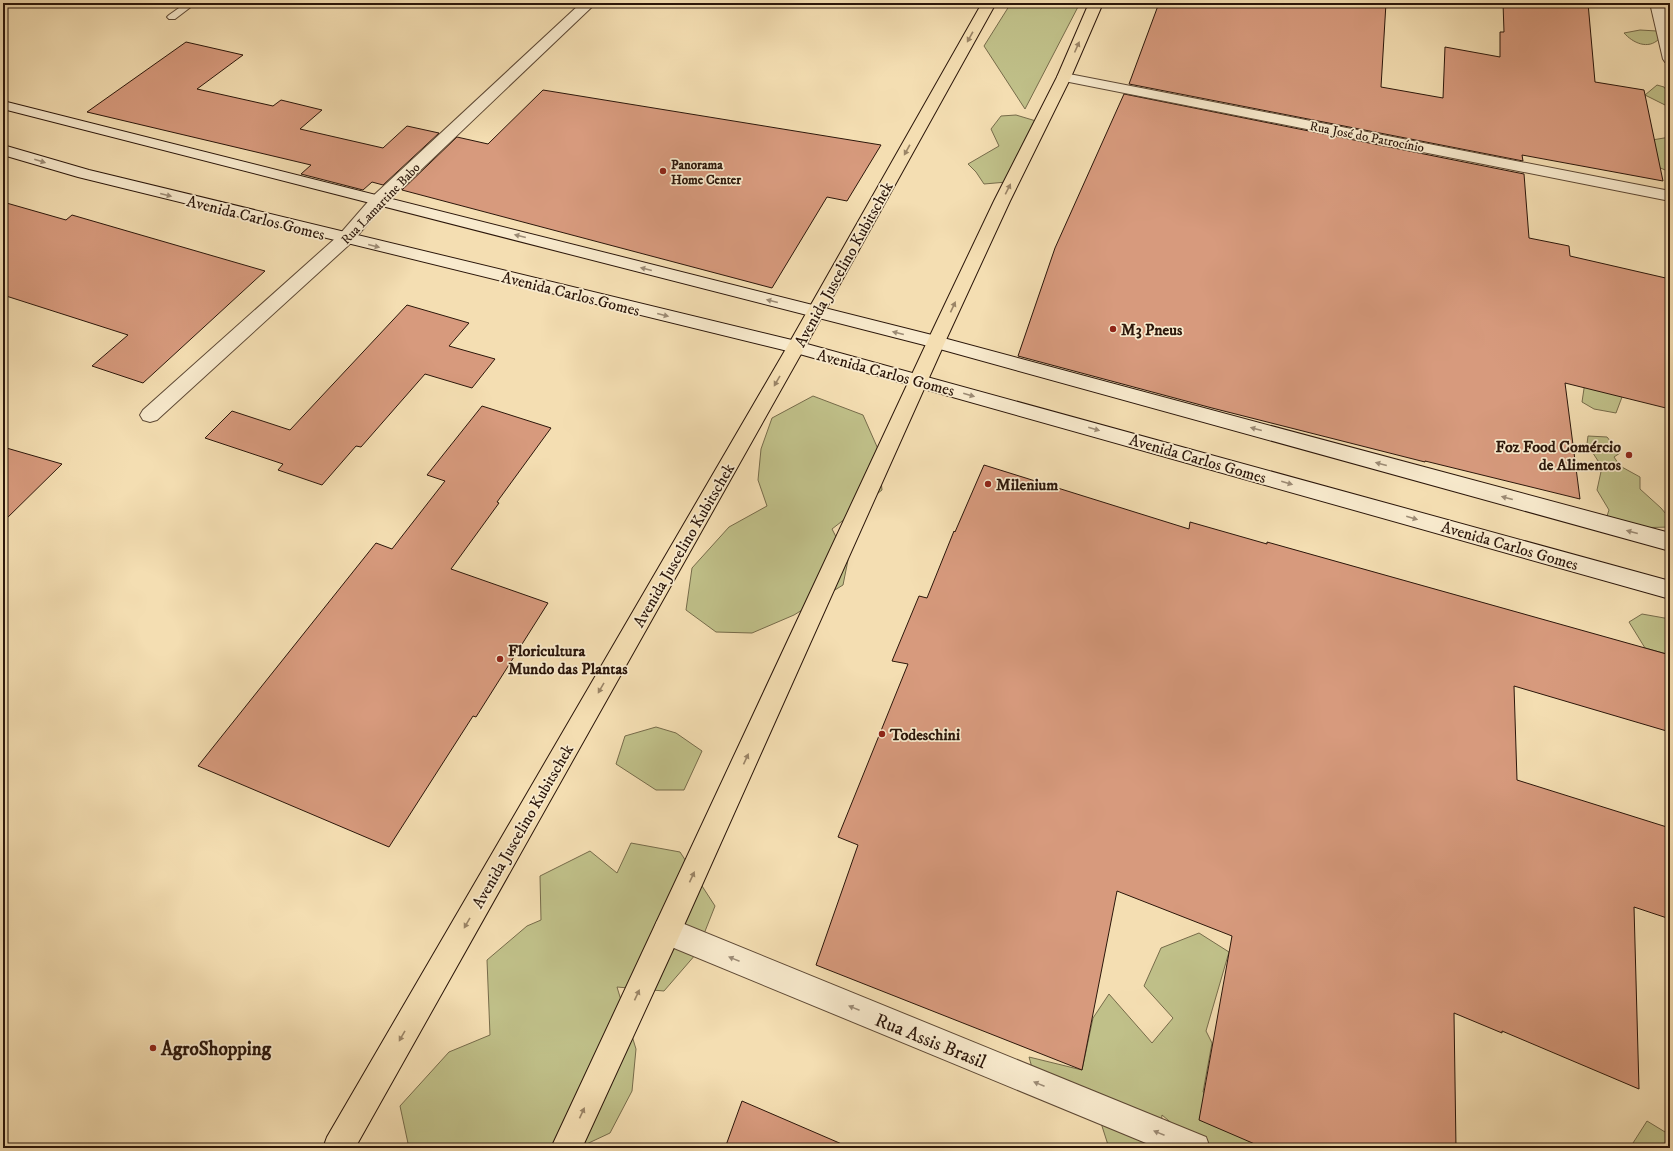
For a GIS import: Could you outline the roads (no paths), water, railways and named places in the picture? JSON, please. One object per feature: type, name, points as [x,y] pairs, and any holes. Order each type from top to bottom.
[{"type":"main road","name":"Avenida Juscelino Kubitschek","points":[[338,1148],[816,312],[989,3]]},
{"type":"main road","points":[[566,1148],[667,931],[936,342],[1002,201],[1064,77],[1096,3]]},
{"type":"street","name":"Rua Lamartine Babo","points":[[150,415],[346,239],[380,200],[589,3]]},
{"type":"street","points":[[1658,3],[1670,59]]},
{"type":"street","name":"Rua José do Patrocínio","points":[[1064,77],[1670,196]]},
{"type":"street","points":[[3,105],[936,342],[1670,542]]},
{"type":"street","name":"Avenida Carlos Gomes","points":[[3,150],[84,174],[346,239],[796,347],[1670,590]]},
{"type":"street","name":"Rua Assis Brasil","points":[[667,931],[1196,1148]]},
{"type":"lane","points":[[172,16],[192,3]]},
{"type":"place","name":"Panorama Home Center","points":[[663,171]]},
{"type":"place","name":"M3 Pneus","points":[[1113,329]]},
{"type":"place","name":"Foz Food Comércio de Alimentos","points":[[1629,455]]},
{"type":"place","name":"Milenium","points":[[988,484]]},
{"type":"place","name":"Floricultura Mundo das Plantas","points":[[500,659]]},
{"type":"place","name":"Todeschini","points":[[882,734]]},
{"type":"place","name":"AgroShopping","points":[[153,1048]]}]
